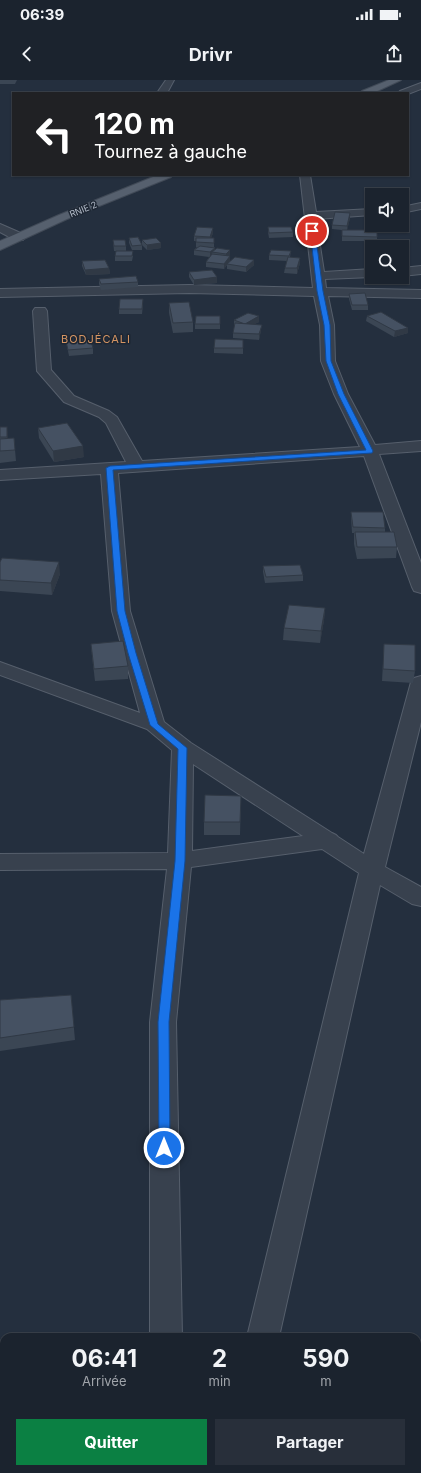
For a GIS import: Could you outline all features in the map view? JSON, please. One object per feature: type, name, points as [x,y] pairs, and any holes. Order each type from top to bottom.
[{"type":"main road","points":[[368,92],[397,80]]},
{"type":"main road","name":"RNIE 2","points":[[0,246],[165,176]]},
{"type":"street","points":[[163,92],[170,80]]},
{"type":"street","points":[[406,92],[421,86]]},
{"type":"street","points":[[305,176],[320,291],[327,325],[328,361],[341,394],[370,451],[421,587]]},
{"type":"street","points":[[409,209],[421,206]]},
{"type":"street","points":[[310,216],[365,212]]},
{"type":"street","points":[[0,228],[19,237]]},
{"type":"street","points":[[409,271],[421,270]]},
{"type":"street","points":[[318,276],[365,273]]},
{"type":"street","points":[[0,294],[189,289],[421,294]]},
{"type":"street","points":[[40,311],[44,371],[69,399],[99,412],[112,420],[137,467]]},
{"type":"street","points":[[0,475],[370,451],[421,446]]},
{"type":"street","points":[[110,468],[121,611],[154,725]]},
{"type":"street","points":[[0,668],[154,725],[183,748],[328,840],[372,870],[421,898]]},
{"type":"street","points":[[264,1333],[372,870],[421,682]]},
{"type":"street","points":[[166,1333],[163,1022],[180,861],[183,748]]},
{"type":"street","points":[[0,862],[180,861],[328,840]]},
{"type":"building","points":[[335,212],[350,213],[347,226],[332,225]]},
{"type":"building","points":[[197,227],[213,228],[210,237],[194,236]]},
{"type":"building","points":[[268,227],[291,227],[293,232],[269,233]]},
{"type":"building","points":[[342,230],[365,230],[365,232],[377,232],[377,237],[342,236]]},
{"type":"building","points":[[138,237],[142,245],[132,246],[129,238]]},
{"type":"building","points":[[156,238],[161,243],[147,245],[142,240]]},
{"type":"building","points":[[196,238],[214,238],[214,243],[196,242]]},
{"type":"building","points":[[113,240],[125,240],[126,246],[114,246]]},
{"type":"building","points":[[200,246],[215,248],[210,252],[194,250]]},
{"type":"building","points":[[217,248],[230,250],[226,254],[212,252]]},
{"type":"building","points":[[271,250],[291,251],[289,256],[269,255]]},
{"type":"building","points":[[116,251],[133,251],[132,256],[115,256]]},
{"type":"building","points":[[212,254],[230,256],[224,264],[206,262]]},
{"type":"building","points":[[235,257],[254,260],[246,267],[227,264]]},
{"type":"building","points":[[288,257],[300,258],[297,268],[285,268]]},
{"type":"building","points":[[105,260],[109,268],[85,270],[82,261]]},
{"type":"building","points":[[212,270],[217,277],[194,280],[189,272]]},
{"type":"building","points":[[136,276],[138,282],[101,284],[99,279]]},
{"type":"building","points":[[365,293],[368,305],[352,305],[349,294]]},
{"type":"building","points":[[120,299],[143,299],[142,309],[119,309]]},
{"type":"building","points":[[189,302],[193,322],[173,323],[169,303]]},
{"type":"building","points":[[381,312],[408,328],[395,331],[367,316]]},
{"type":"building","points":[[248,313],[259,316],[245,324],[234,320]]},
{"type":"building","points":[[196,316],[220,316],[220,324],[195,324]]},
{"type":"building","points":[[235,323],[262,325],[259,334],[233,333]]},
{"type":"building","points":[[90,339],[93,348],[68,350],[66,341]]},
{"type":"building","points":[[215,339],[243,340],[243,348],[214,348]]},
{"type":"building","points":[[67,423],[83,446],[53,451],[38,428]]},
{"type":"building","points":[[0,427],[7,427],[7,437],[0,437]]},
{"type":"building","points":[[14,438],[15,450],[0,451],[0,439]]},
{"type":"building","points":[[351,512],[383,512],[385,528],[353,527]]},
{"type":"building","points":[[355,532],[394,532],[397,547],[357,547]]},
{"type":"building","points":[[2,558],[59,562],[51,583],[0,580],[0,562]]},
{"type":"building","points":[[300,565],[303,575],[266,577],[263,566]]},
{"type":"building","points":[[289,605],[325,608],[321,631],[284,628]]},
{"type":"building","points":[[123,641],[128,666],[94,669],[91,644]]},
{"type":"building","points":[[384,644],[415,645],[415,671],[383,669]]},
{"type":"building","points":[[205,795],[241,796],[240,822],[204,822]]},
{"type":"building","points":[[71,995],[74,1027],[0,1038],[0,1000]]},
{"type":"district","name":"BODJÉCALI","points":[[96,339]]},
{"type":"route","points":[[164,1148],[163,1022],[180,861],[183,748],[154,725],[121,611],[110,468],[370,451],[341,394],[328,361],[327,325],[320,291],[312,231]]}]
